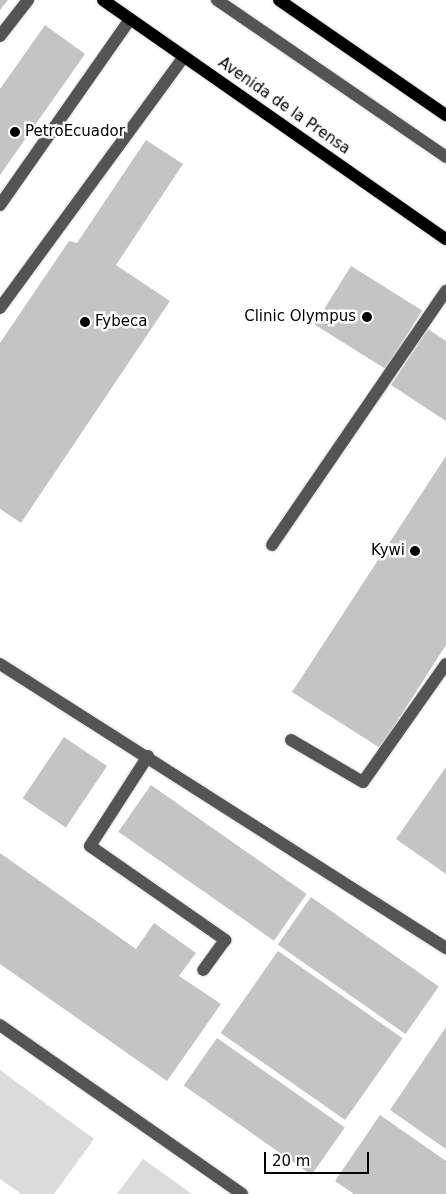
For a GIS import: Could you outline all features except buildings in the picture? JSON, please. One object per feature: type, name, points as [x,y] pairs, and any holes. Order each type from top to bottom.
[{"type":"main road","name":"Avenida de la Prensa","points":[[103,0],[446,239]]},
{"type":"main road","points":[[279,0],[446,115]]},
{"type":"lane","points":[[0,36],[28,0]]},
{"type":"lane","points":[[217,0],[446,157]]},
{"type":"lane","points":[[0,204],[130,19]]},
{"type":"lane","points":[[0,308],[184,56]]},
{"type":"lane","points":[[272,545],[446,291]]},
{"type":"lane","points":[[0,664],[148,756],[446,948]]},
{"type":"lane","points":[[291,740],[363,782],[446,664]]},
{"type":"lane","points":[[148,756],[90,846],[225,940],[203,970]]},
{"type":"lane","points":[[0,1025],[242,1194]]},
{"type":"shaded area","points":[[0,1070],[94,1139],[54,1194],[21,1194],[0,1179]]},
{"type":"shaded area","points":[[143,1159],[192,1194],[117,1194]]},
{"type":"place","name":"PetroEcuador","points":[[15,132]]},
{"type":"place","name":"Clinic Olympus","points":[[367,317]]},
{"type":"place","name":"Fybeca","points":[[85,322]]},
{"type":"place","name":"Kywi","points":[[415,551]]}]
